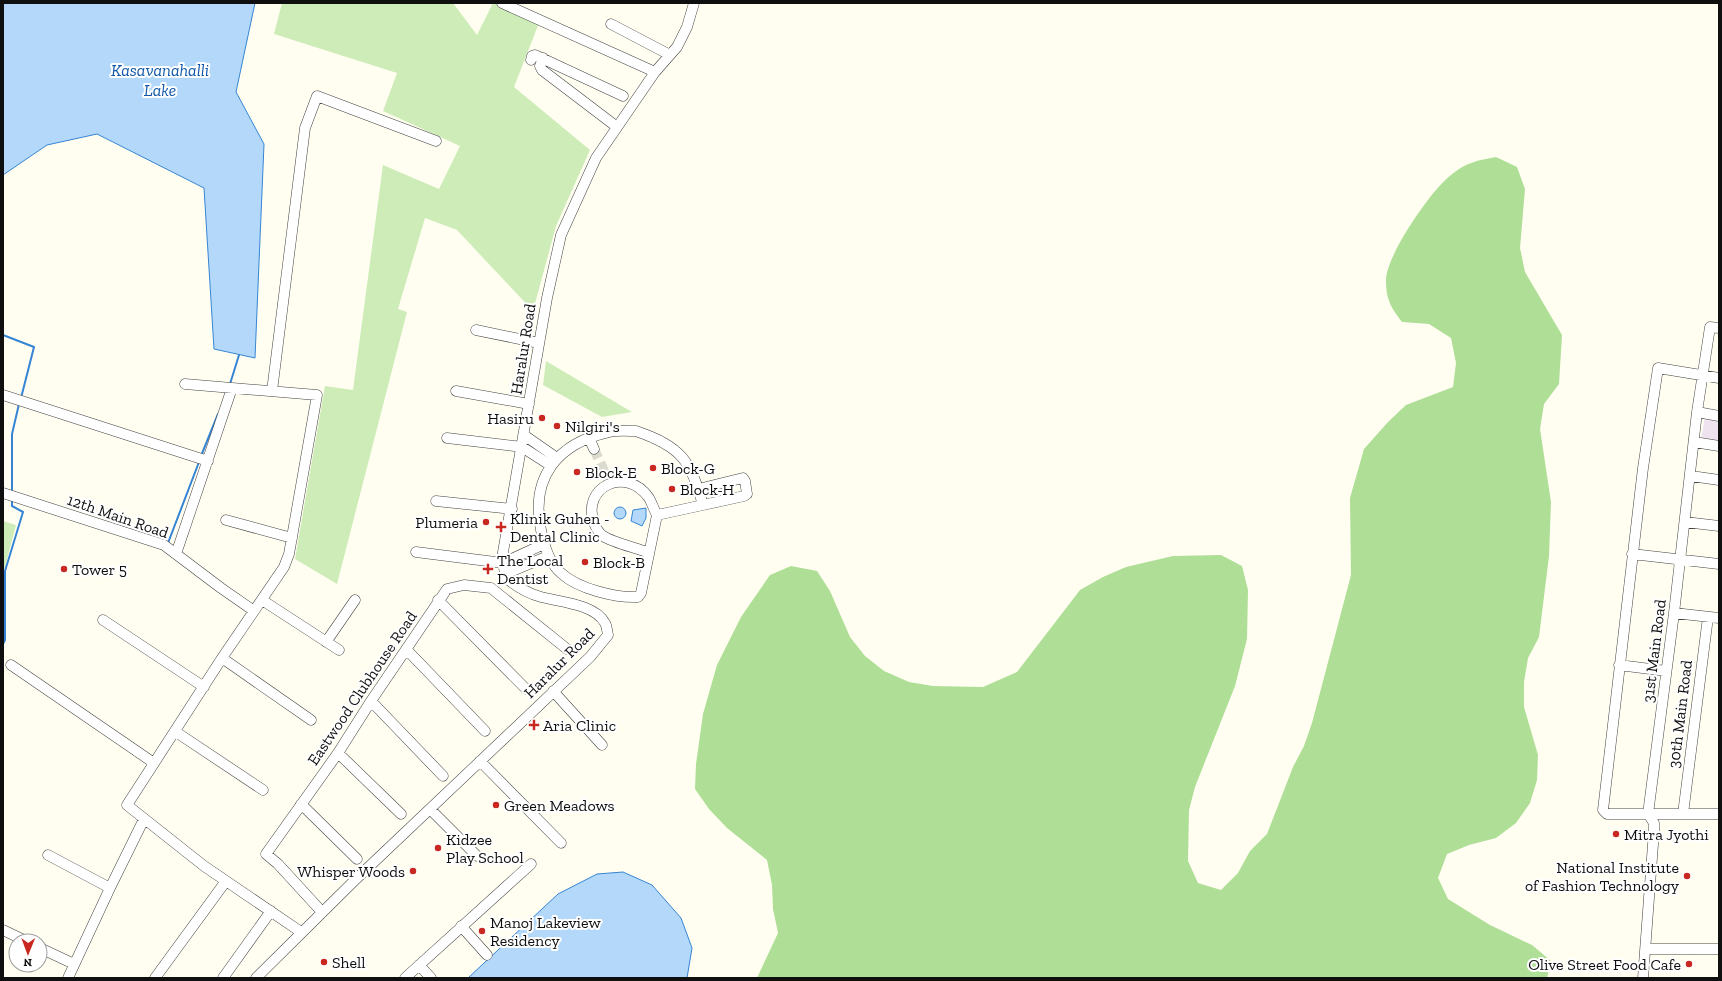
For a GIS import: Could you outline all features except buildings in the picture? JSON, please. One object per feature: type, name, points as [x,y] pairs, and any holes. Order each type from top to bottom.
[{"type":"street","points":[[502,3],[655,72]]},
{"type":"street","name":"Haralur Road","points":[[256,978],[322,912],[590,657],[608,635],[605,623],[593,610],[541,597],[521,590],[506,578],[502,558],[512,509],[547,298],[561,235],[596,158],[655,72],[677,47],[687,27],[694,3]]},
{"type":"street","points":[[611,24],[670,55]]},
{"type":"street","points":[[530,60],[533,55],[543,58],[623,96]]},
{"type":"street","points":[[543,58],[540,66],[542,70],[617,127]]},
{"type":"street","points":[[272,391],[305,128],[317,96],[436,141]]},
{"type":"street","name":"31st Main Road","points":[[1643,978],[1654,831],[1654,823],[1648,814],[1691,476],[1697,412],[1702,376],[1714,328]]},
{"type":"street","points":[[476,330],[539,343]]},
{"type":"street","points":[[1719,378],[1658,368],[1632,554],[1602,810],[1607,814],[1719,814]]},
{"type":"street","points":[[185,384],[316,394],[292,538],[289,554],[284,567],[222,658],[176,732],[127,805],[226,881],[302,932]]},
{"type":"street","points":[[176,554],[203,460],[230,387]]},
{"type":"street","points":[[456,391],[529,404]]},
{"type":"street","points":[[3,395],[203,460]]},
{"type":"street","points":[[1697,412],[1719,416]]},
{"type":"street","points":[[649,553],[603,535],[596,528],[593,518],[592,504],[597,494],[609,483],[620,480],[631,484],[642,491],[649,499],[657,515],[641,593],[638,597],[630,597],[599,592],[582,586],[561,573],[548,556],[538,517],[539,496],[553,461],[589,438],[611,432],[636,431],[659,439],[677,451],[689,465],[703,505]]},
{"type":"street","points":[[524,435],[553,461]]},
{"type":"street","points":[[447,438],[522,447],[553,461]]},
{"type":"street","points":[[589,438],[594,449]]},
{"type":"street","points":[[1694,442],[1719,446]]},
{"type":"street","points":[[1691,476],[1719,480]]},
{"type":"street","points":[[657,515],[744,496],[747,494],[746,481],[743,478],[698,488]]},
{"type":"street","name":"12th Main Road","points":[[9,496],[164,545],[254,611]]},
{"type":"street","points":[[436,501],[512,509]]},
{"type":"street","points":[[226,520],[292,538]]},
{"type":"street","points":[[1685,522],[1719,526]]},
{"type":"street","points":[[416,552],[503,563],[544,544]]},
{"type":"street","points":[[1632,554],[1719,564]]},
{"type":"street","points":[[505,574],[548,556]]},
{"type":"street","name":"Eastwood Clubhouse Road","points":[[322,912],[278,864],[266,854],[338,753],[438,600],[447,589],[464,585],[491,588],[567,649]]},
{"type":"street","points":[[262,600],[339,650]]},
{"type":"street","points":[[326,642],[355,600]]},
{"type":"street","points":[[438,600],[526,689]]},
{"type":"street","points":[[1674,613],[1719,618]]},
{"type":"street","name":"30th Main Road","points":[[1683,814],[1708,617]]},
{"type":"street","points":[[103,620],[204,687]]},
{"type":"street","points":[[406,649],[485,731]]},
{"type":"street","points":[[222,658],[311,720]]},
{"type":"street","points":[[11,665],[154,763]]},
{"type":"street","points":[[1619,665],[1666,671]]},
{"type":"street","points":[[553,691],[602,745]]},
{"type":"street","points":[[371,701],[443,776]]},
{"type":"street","points":[[176,732],[263,790]]},
{"type":"street","points":[[338,753],[400,814]]},
{"type":"street","points":[[480,761],[561,843]]},
{"type":"street","points":[[302,804],[357,859]]},
{"type":"street","points":[[430,809],[477,856]]},
{"type":"street","points":[[68,978],[144,819]]},
{"type":"street","points":[[48,855],[110,888]]},
{"type":"street","points":[[405,978],[531,864]]},
{"type":"street","points":[[155,978],[226,881]]},
{"type":"street","points":[[223,978],[271,911]]},
{"type":"street","points":[[461,926],[487,955]]},
{"type":"street","points":[[1646,949],[1719,949]]},
{"type":"street","points":[[48,952],[74,964]]},
{"type":"street","points":[[419,965],[431,978]]},
{"type":"shaded area","points":[[1705,416],[1719,419],[1719,443],[1701,440]]},
{"type":"green space","points":[[282,3],[453,3],[477,35],[493,3],[539,23],[514,87],[590,150],[556,226],[533,311],[457,230],[425,218],[398,309],[407,312],[337,584],[295,559],[325,386],[353,390],[383,165],[439,189],[460,146],[383,111],[397,73],[274,34]]},
{"type":"green space","points":[[1496,157],[1517,167],[1525,189],[1520,248],[1525,272],[1562,335],[1559,384],[1544,404],[1540,429],[1551,502],[1549,556],[1539,637],[1528,658],[1524,682],[1524,707],[1538,755],[1537,780],[1530,803],[1516,823],[1496,838],[1469,845],[1447,854],[1438,878],[1448,899],[1490,925],[1532,945],[1551,961],[1547,978],[757,978],[778,933],[773,909],[772,885],[767,860],[727,828],[709,809],[695,789],[696,764],[703,714],[717,665],[741,617],[770,575],[791,566],[817,571],[830,591],[850,637],[865,656],[884,671],[909,682],[933,686],[983,687],[1017,672],[1080,590],[1103,577],[1126,567],[1173,556],[1221,555],[1242,566],[1248,590],[1247,639],[1235,686],[1195,787],[1189,810],[1188,861],[1198,883],[1221,890],[1238,873],[1250,851],[1267,834],[1293,767],[1304,746],[1312,723],[1351,575],[1350,498],[1364,449],[1388,422],[1406,405],[1453,387],[1456,363],[1451,338],[1429,324],[1402,322],[1388,298],[1386,280],[1388,269],[1401,240],[1411,224],[1432,194],[1442,183],[1456,171],[1467,165]]},
{"type":"green space","points":[[546,361],[632,412],[602,417],[543,385]]},
{"type":"green space","points":[[3,521],[16,525],[4,571],[3,636]]},
{"type":"water","name":"Kasavanahalli Lake","points":[[3,3],[255,3],[236,92],[264,144],[255,358],[214,349],[204,188],[97,134],[47,145],[3,175]]},
{"type":"water","points":[[622,507],[625,508],[625,518],[618,519],[615,518],[614,511],[615,508]]},
{"type":"water","points":[[646,508],[646,518],[642,526],[631,521],[633,510]]},
{"type":"water","points":[[623,872],[652,885],[681,918],[692,948],[687,978],[468,978],[558,894],[597,874]]},
{"type":"waterway","points":[[3,335],[34,347],[21,398]]},
{"type":"waterway","points":[[230,384],[239,355]]},
{"type":"waterway","points":[[12,493],[12,434],[19,404]]},
{"type":"waterway","points":[[201,456],[218,414]]},
{"type":"waterway","points":[[168,543],[199,462]]},
{"type":"waterway","points":[[3,644],[5,640],[5,571],[23,512],[12,506],[12,499]]},
{"type":"tunnel","points":[[594,449],[609,482]]},
{"type":"place","name":"Hasiru","points":[[542,418]]},
{"type":"place","name":"Nilgiri's","points":[[557,426]]},
{"type":"place","name":"Block-G","points":[[653,468]]},
{"type":"place","name":"Block-E","points":[[577,472]]},
{"type":"place","name":"Block-H","points":[[672,489]]},
{"type":"place","name":"Plumeria","points":[[486,522]]},
{"type":"place","name":"Klinik Guhen - Dental Clinic","points":[[501,527]]},
{"type":"place","name":"Block-B","points":[[585,562]]},
{"type":"place","name":"Tower 5","points":[[64,569]]},
{"type":"place","name":"The Local Dentist","points":[[488,569]]},
{"type":"place","name":"Aria Clinic","points":[[534,725]]},
{"type":"place","name":"Green Meadows","points":[[496,805]]},
{"type":"place","name":"Mitra Jyothi","points":[[1616,834]]},
{"type":"place","name":"Kidzee Play School","points":[[438,848]]},
{"type":"place","name":"Whisper Woods","points":[[413,871]]},
{"type":"place","name":"National Institute of Fashion Technology","points":[[1687,876]]},
{"type":"place","name":"Manoj Lakeview Residency","points":[[482,931]]},
{"type":"place","name":"Shell","points":[[324,962]]},
{"type":"place","name":"Olive Street Food Cafe","points":[[1689,964]]}]
